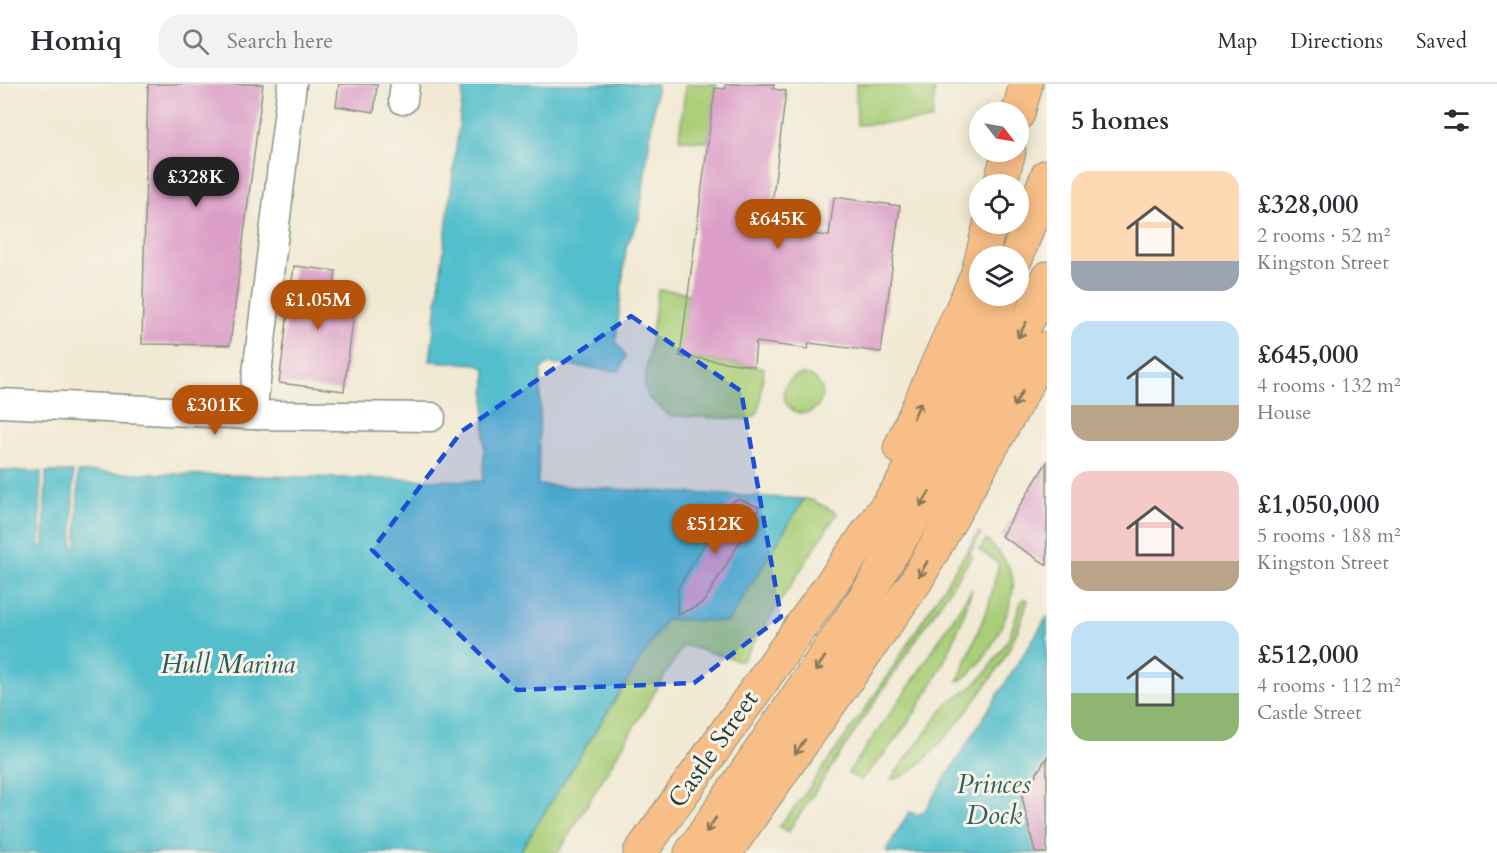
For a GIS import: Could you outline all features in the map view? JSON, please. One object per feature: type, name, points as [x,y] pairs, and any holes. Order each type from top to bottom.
[{"type":"highway","points":[[1021,102],[1026,84]]},
{"type":"highway","points":[[1021,246],[1047,176]]},
{"type":"highway","points":[[692,853],[871,588],[1032,314],[1047,278]]},
{"type":"highway","points":[[787,645],[893,464],[969,293]]},
{"type":"highway","points":[[787,645],[898,490],[972,359],[998,306]]},
{"type":"highway","points":[[725,853],[916,581],[1047,348]]},
{"type":"highway","name":"Castle Street","points":[[640,853],[787,645]]},
{"type":"street","points":[[252,415],[292,84]]},
{"type":"street","points":[[0,403],[252,415],[431,417]]},
{"type":"highlighted area","points":[[631,316],[741,391],[781,617],[694,683],[517,690],[372,550],[462,431]]},
{"type":"green space","points":[[686,84],[716,84],[708,142],[679,139]]},
{"type":"green space","points":[[856,84],[935,84],[932,120],[857,125]]},
{"type":"green space","points":[[658,290],[688,294],[681,356],[764,368],[759,409],[756,415],[749,419],[670,416],[649,398],[644,387]]},
{"type":"green space","points":[[803,375],[816,381],[822,394],[816,407],[803,413],[790,407],[784,394],[790,381]]},
{"type":"green space","points":[[804,499],[812,500],[837,513],[742,661],[683,645],[558,853],[519,853],[666,619],[728,622]]},
{"type":"green space","points":[[979,532],[981,534],[969,554],[972,556],[788,832],[779,826],[797,805],[877,692]]},
{"type":"green space","points":[[986,539],[1010,569],[1013,582],[1012,593],[1003,622],[987,653],[977,666],[958,681],[989,604],[999,563],[979,550]]},
{"type":"green space","points":[[972,589],[953,642],[913,715],[861,780],[848,773],[911,684]]},
{"type":"green space","points":[[1022,599],[1028,600],[1014,638],[1003,660],[983,689],[952,729],[919,764],[904,775],[891,779],[947,704],[971,688],[986,673],[1009,638]]},
{"type":"water","name":"Hull Marina","points":[[464,84],[657,84],[639,219],[626,247],[616,341],[626,356],[620,371],[549,364],[541,369],[538,485],[804,499],[728,622],[666,619],[519,853],[0,853],[0,470],[41,472],[40,547],[44,546],[46,472],[73,472],[73,546],[77,547],[78,472],[483,481],[486,370],[478,364],[430,361]]},
{"type":"water","name":"Princes Dock","points":[[1047,617],[1047,853],[888,853],[886,851],[909,812],[917,815],[924,812]]},
{"type":"building","points":[[148,84],[263,84],[230,345],[142,344]]},
{"type":"building","points":[[339,84],[377,84],[374,112],[336,106]]},
{"type":"building","points":[[726,84],[774,84],[773,89],[786,91],[769,229],[829,236],[834,197],[900,206],[881,352],[809,343],[808,349],[756,342],[754,366],[680,356],[715,88],[725,89]]},
{"type":"building","points":[[294,266],[336,271],[334,286],[357,289],[344,391],[279,383]]},
{"type":"building","points":[[1047,462],[1047,565],[1001,536]]},
{"type":"building","points":[[739,499],[759,507],[755,517],[705,600],[677,615],[678,588],[726,508]]},
{"type":"building","points":[[1047,757],[1047,853],[1035,853],[1022,797]]}]
